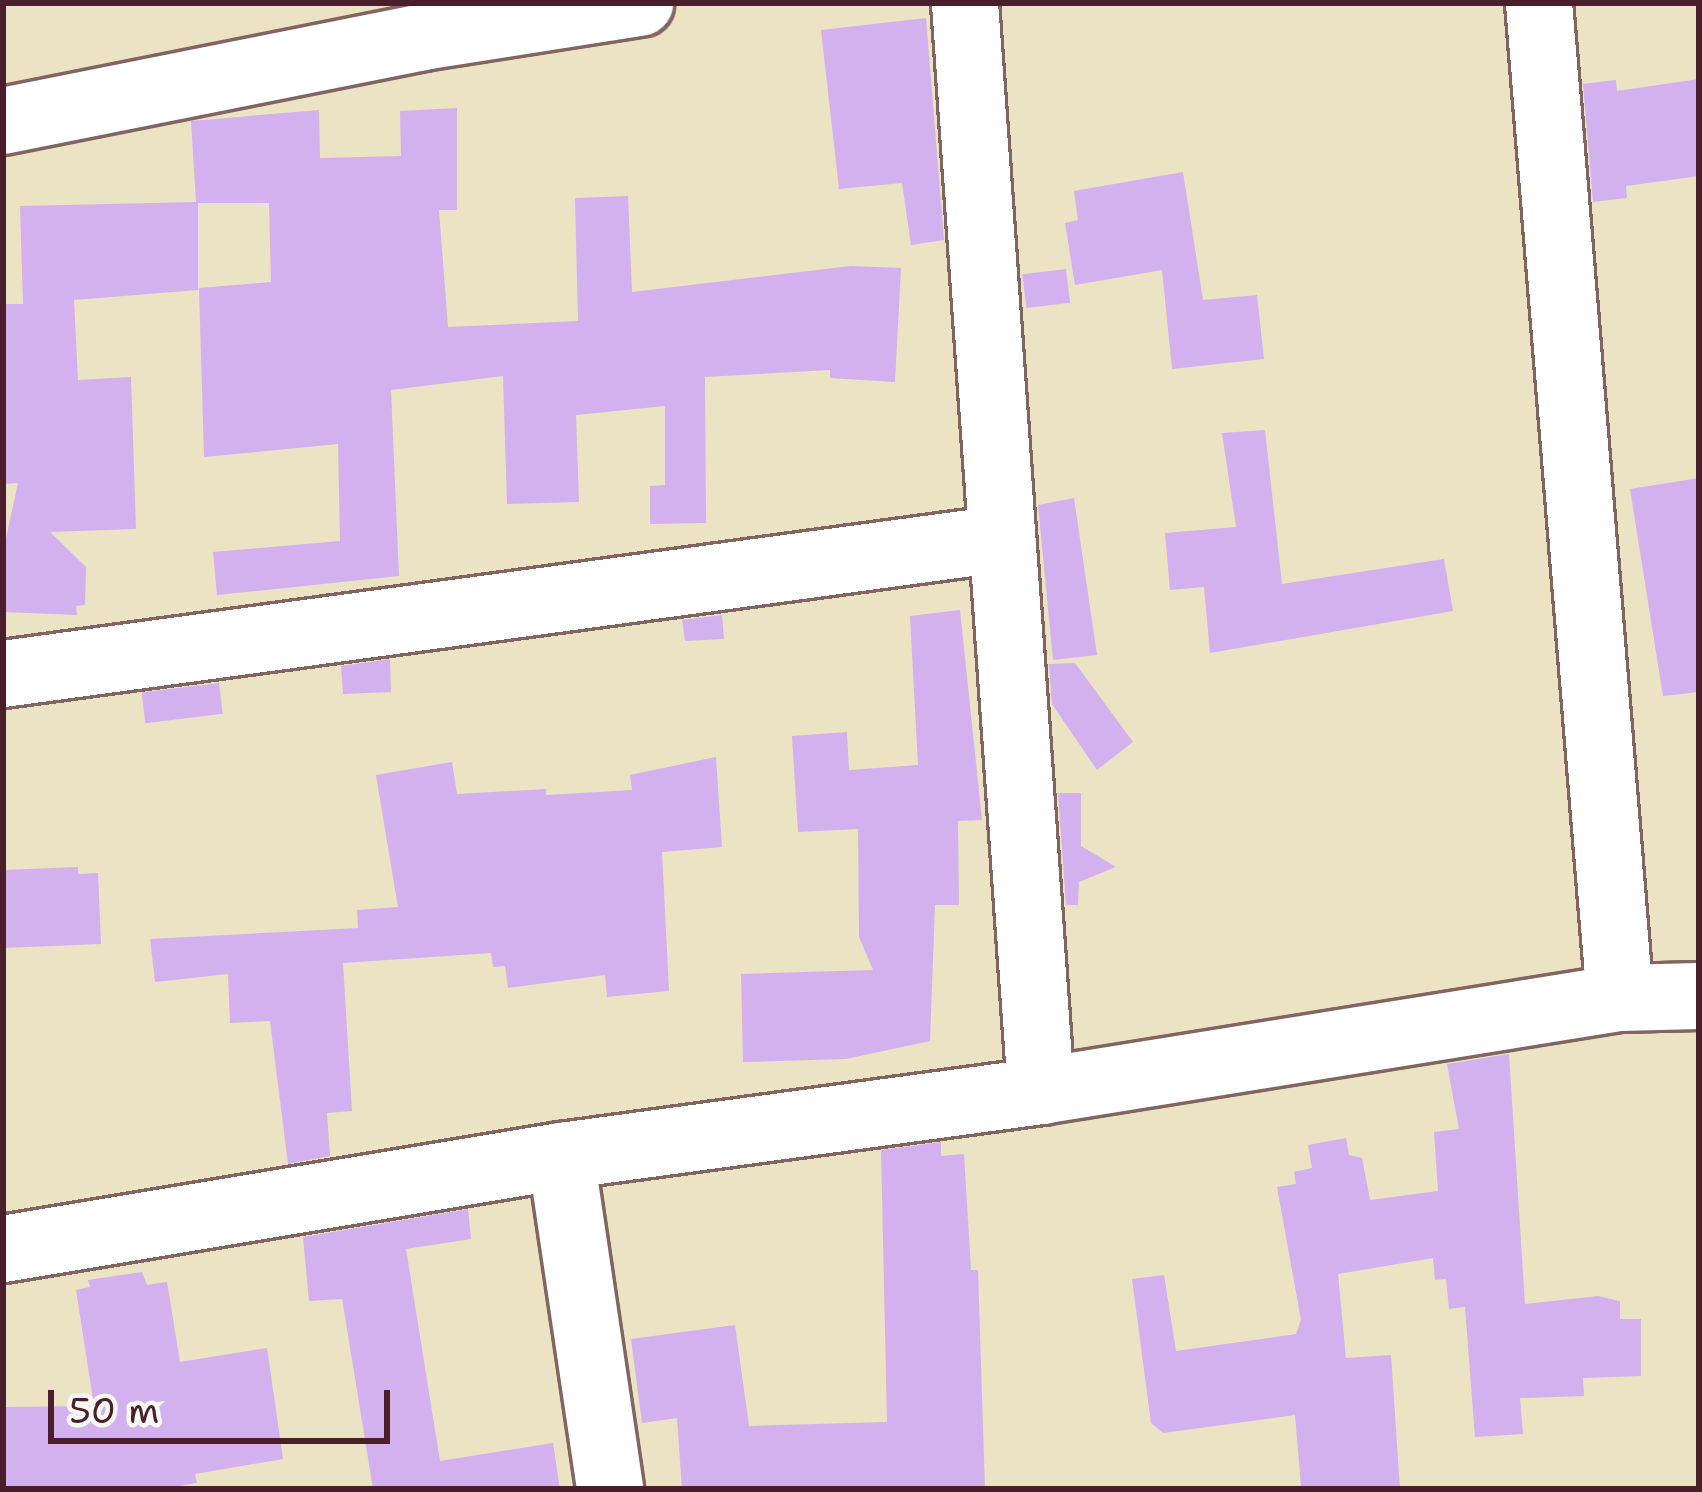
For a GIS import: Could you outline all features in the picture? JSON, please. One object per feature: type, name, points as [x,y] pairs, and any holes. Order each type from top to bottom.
[{"type":"street","points":[[3,121],[421,20],[640,3]]},
{"type":"street","points":[[965,3],[1041,1091]]},
{"type":"street","points":[[1539,3],[1620,998]]},
{"type":"street","points":[[3,674],[1000,539]]},
{"type":"street","points":[[3,1250],[561,1156],[1041,1091],[1620,998],[1699,996]]},
{"type":"street","points":[[561,1156],[610,1489]]},
{"type":"building","points":[[926,18],[944,240],[911,245],[902,183],[839,189],[821,30]]},
{"type":"building","points":[[1699,79],[1699,176],[1626,186],[1627,198],[1593,202],[1583,84],[1616,80],[1617,91]]},
{"type":"building","points":[[457,108],[457,210],[439,210],[448,327],[578,321],[575,198],[628,196],[632,292],[851,266],[901,268],[895,382],[830,378],[830,370],[705,377],[706,523],[650,524],[650,486],[665,485],[665,406],[576,415],[579,502],[507,504],[503,376],[391,390],[399,576],[217,595],[213,552],[340,541],[338,444],[204,457],[199,288],[271,282],[269,203],[198,203],[198,290],[74,300],[78,380],[131,377],[136,529],[50,532],[86,567],[85,605],[76,606],[77,615],[3,612],[3,552],[18,483],[3,484],[3,304],[23,304],[20,206],[196,202],[191,121],[319,110],[320,158],[401,156],[400,111]]},
{"type":"building","points":[[1183,172],[1203,300],[1257,295],[1264,359],[1172,369],[1162,270],[1075,285],[1065,223],[1078,220],[1074,191]]},
{"type":"building","points":[[1066,269],[1070,303],[1026,308],[1022,274]]},
{"type":"building","points":[[1265,430],[1282,584],[1444,559],[1453,611],[1210,653],[1204,587],[1170,590],[1165,533],[1236,527],[1222,433]]},
{"type":"building","points":[[1699,478],[1699,692],[1663,696],[1630,489]]},
{"type":"building","points":[[1074,498],[1097,655],[1053,660],[1038,505]]},
{"type":"building","points":[[960,610],[982,820],[958,821],[959,905],[935,905],[930,1041],[846,1059],[743,1062],[741,974],[873,970],[859,937],[858,829],[798,832],[792,736],[847,732],[849,770],[918,765],[910,616]]},
{"type":"building","points":[[722,615],[724,639],[685,641],[682,620]]},
{"type":"building","points":[[390,659],[391,692],[343,694],[341,666]]},
{"type":"building","points":[[1075,663],[1133,742],[1097,770],[1052,704],[1049,664]]},
{"type":"building","points":[[219,683],[223,714],[145,723],[142,693]]},
{"type":"building","points":[[716,757],[722,847],[662,852],[669,991],[607,997],[605,975],[508,988],[505,966],[493,967],[491,953],[343,963],[352,1111],[327,1113],[330,1156],[288,1164],[270,1021],[230,1023],[228,974],[155,982],[150,939],[358,928],[357,910],[398,907],[376,775],[452,762],[457,794],[546,789],[546,795],[632,790],[630,775]]},
{"type":"building","points":[[1058,793],[1081,793],[1081,846],[1116,867],[1079,882],[1078,905],[1066,905]]},
{"type":"building","points":[[78,867],[78,874],[98,873],[101,944],[3,948],[3,870]]},
{"type":"building","points":[[1509,1054],[1525,1304],[1598,1296],[1620,1301],[1620,1319],[1641,1319],[1641,1376],[1583,1378],[1584,1396],[1520,1398],[1523,1434],[1475,1437],[1465,1307],[1449,1309],[1446,1279],[1435,1280],[1433,1258],[1338,1274],[1346,1358],[1391,1355],[1400,1489],[1301,1486],[1295,1415],[1163,1433],[1151,1423],[1132,1279],[1164,1275],[1176,1351],[1296,1334],[1301,1320],[1277,1187],[1296,1184],[1294,1172],[1312,1168],[1308,1145],[1346,1138],[1349,1155],[1362,1158],[1370,1200],[1438,1191],[1434,1132],[1459,1129],[1447,1064]]},
{"type":"building","points":[[941,1142],[941,1156],[964,1154],[971,1270],[978,1270],[985,1489],[682,1489],[677,1418],[642,1423],[631,1339],[735,1325],[749,1426],[887,1422],[881,1150]]},
{"type":"building","points":[[468,1209],[471,1239],[406,1249],[440,1461],[553,1443],[560,1489],[373,1489],[341,1292],[342,1299],[309,1301],[303,1237]]},
{"type":"building","points":[[142,1272],[147,1285],[167,1282],[180,1362],[267,1348],[283,1459],[195,1474],[197,1483],[160,1489],[3,1489],[3,1407],[94,1406],[76,1290],[90,1287],[88,1280]]}]
